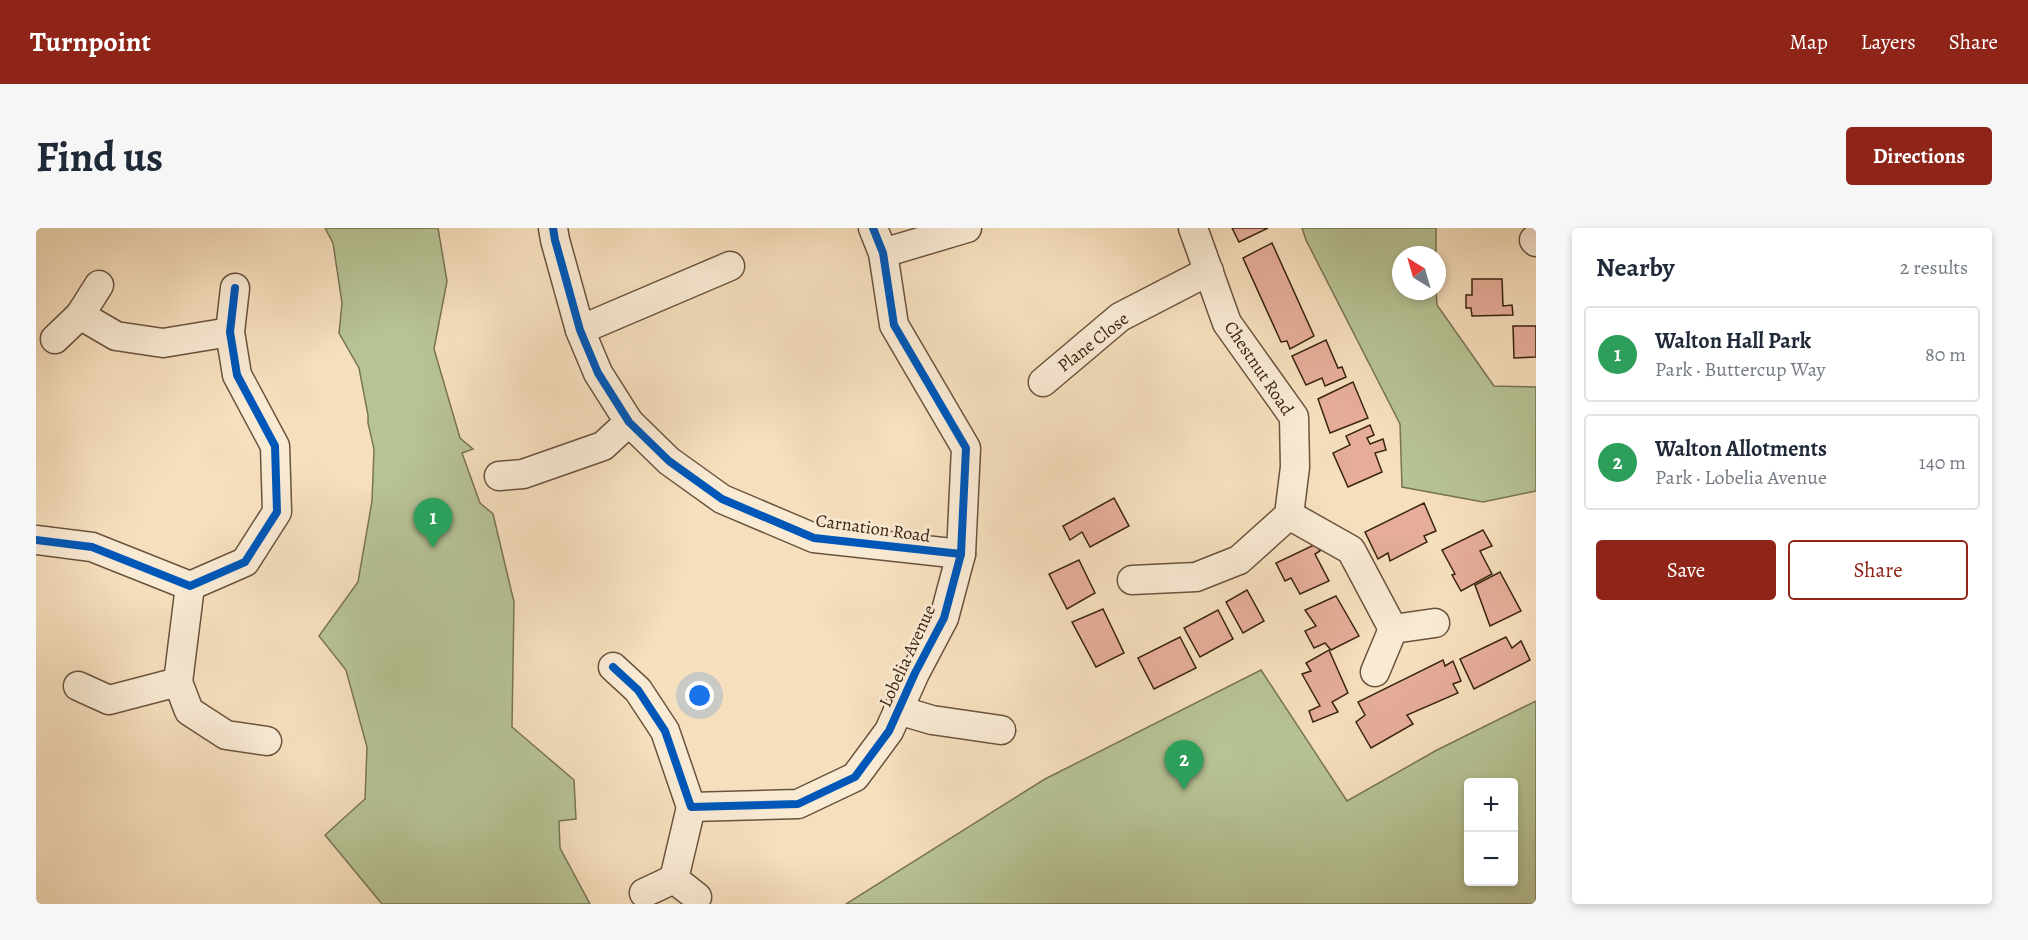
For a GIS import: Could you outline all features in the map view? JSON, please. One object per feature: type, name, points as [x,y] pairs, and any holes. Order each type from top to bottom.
[{"type":"street","name":"Carnation Road","points":[[553,228],[580,330],[598,373],[629,422],[669,461],[722,499],[814,538],[961,554]]},
{"type":"street","points":[[878,241],[968,228]]},
{"type":"street","name":"Chestnut Road","points":[[1193,228],[1227,323],[1294,417],[1295,467],[1288,515]]},
{"type":"street","name":"Lobelia Avenue","points":[[691,807],[798,804],[855,777],[889,731],[915,673],[944,618],[961,554],[966,448],[894,325],[878,241]]},
{"type":"street","points":[[580,330],[730,266]]},
{"type":"street","name":"Plane Close","points":[[1043,382],[1120,317],[1209,271]]},
{"type":"street","points":[[55,339],[80,315],[99,285]]},
{"type":"street","points":[[36,540],[92,547],[190,586],[245,562],[277,512],[274,446],[237,375],[230,332],[235,288]]},
{"type":"street","points":[[80,315],[116,336],[163,343],[230,332]]},
{"type":"street","points":[[499,476],[523,474],[603,446],[629,422]]},
{"type":"street","points":[[1132,580],[1196,577],[1239,560],[1288,515],[1351,550],[1393,630]]},
{"type":"street","points":[[190,586],[178,682],[189,711],[226,735],[267,741]]},
{"type":"street","points":[[1393,630],[1435,623]]},
{"type":"street","points":[[1375,672],[1393,630]]},
{"type":"street","points":[[613,667],[638,690],[665,731],[691,807],[674,879]]},
{"type":"street","points":[[78,686],[109,700],[178,682]]},
{"type":"street","name":"Lobelia Avenue","points":[[898,710],[932,720],[1001,730]]},
{"type":"street","points":[[645,893],[674,879]]},
{"type":"street","points":[[674,879],[697,897]]},
{"type":"green space","points":[[325,228],[438,228],[447,281],[434,349],[460,438],[473,449],[462,453],[480,503],[493,514],[514,602],[512,727],[574,780],[576,819],[559,821],[560,848],[590,904],[382,904],[325,835],[365,799],[367,747],[346,670],[319,636],[358,582],[372,501],[374,449],[359,368],[339,333],[342,303],[333,243]]},
{"type":"green space","points":[[1302,228],[1436,228],[1436,246],[1392,246],[1392,300],[1437,300],[1437,305],[1494,386],[1536,387],[1536,491],[1483,502],[1402,487],[1400,424]]},
{"type":"green space","points":[[1261,670],[1347,801],[1437,750],[1536,701],[1536,904],[846,904],[1045,779]]},
{"type":"building","points":[[1232,228],[1268,228],[1239,242]]},
{"type":"building","points":[[1272,243],[1314,336],[1290,349],[1287,341],[1281,342],[1243,258]]},
{"type":"building","points":[[1472,279],[1502,279],[1503,306],[1512,305],[1513,315],[1472,316],[1471,308],[1466,308],[1466,295],[1472,295]]},
{"type":"building","points":[[1513,326],[1536,326],[1536,357],[1514,358]]},
{"type":"building","points":[[1326,340],[1338,368],[1342,367],[1346,377],[1325,386],[1322,378],[1306,385],[1292,356]]},
{"type":"building","points":[[1353,382],[1368,418],[1330,433],[1318,399]]},
{"type":"building","points":[[1370,425],[1374,435],[1367,438],[1370,444],[1383,439],[1386,450],[1375,453],[1382,472],[1348,487],[1333,453],[1350,445],[1346,436]]},
{"type":"building","points":[[1114,498],[1129,526],[1090,547],[1082,532],[1070,540],[1063,526]]},
{"type":"building","points":[[1424,503],[1436,531],[1424,536],[1427,542],[1390,561],[1388,553],[1378,559],[1365,532]]},
{"type":"building","points":[[1483,530],[1492,546],[1480,551],[1492,574],[1461,591],[1442,550]]},
{"type":"building","points":[[1316,544],[1320,551],[1315,554],[1329,581],[1300,594],[1291,578],[1285,581],[1276,563]]},
{"type":"building","points":[[1079,560],[1095,593],[1067,609],[1049,574]]},
{"type":"building","points":[[1500,572],[1521,611],[1490,626],[1475,585]]},
{"type":"building","points":[[1247,590],[1264,621],[1243,633],[1226,602]]},
{"type":"building","points":[[1336,596],[1359,636],[1331,650],[1325,643],[1314,648],[1305,631],[1316,626],[1305,610]]},
{"type":"building","points":[[1103,609],[1124,653],[1096,667],[1072,622]]},
{"type":"building","points":[[1218,610],[1233,639],[1200,657],[1184,628]]},
{"type":"building","points":[[1180,637],[1196,668],[1154,689],[1138,658]]},
{"type":"building","points":[[1506,637],[1512,648],[1521,641],[1530,660],[1474,689],[1460,659]]},
{"type":"building","points":[[1329,650],[1348,693],[1332,702],[1338,712],[1313,722],[1309,711],[1320,706],[1302,674],[1311,671],[1306,663]]},
{"type":"building","points":[[1443,660],[1445,666],[1453,661],[1461,681],[1453,684],[1458,693],[1407,715],[1413,724],[1371,748],[1356,722],[1365,715],[1358,702]]},
{"type":"cycle path","points":[[553,228],[580,330],[598,373],[629,422],[669,461],[722,499],[814,538],[961,554]]},
{"type":"cycle path","points":[[613,667],[638,690],[665,731],[691,807],[798,804],[855,777],[889,731],[915,673],[944,618],[961,554],[966,448],[894,325],[883,253],[873,228]]},
{"type":"cycle path","points":[[36,540],[92,547],[190,586],[245,562],[277,512],[275,446],[237,375],[230,332],[235,288]]},
{"type":"place","name":"Walton Hall Park","points":[[433,548]]},
{"type":"place","name":"Walton Allotments","points":[[1184,790]]}]
